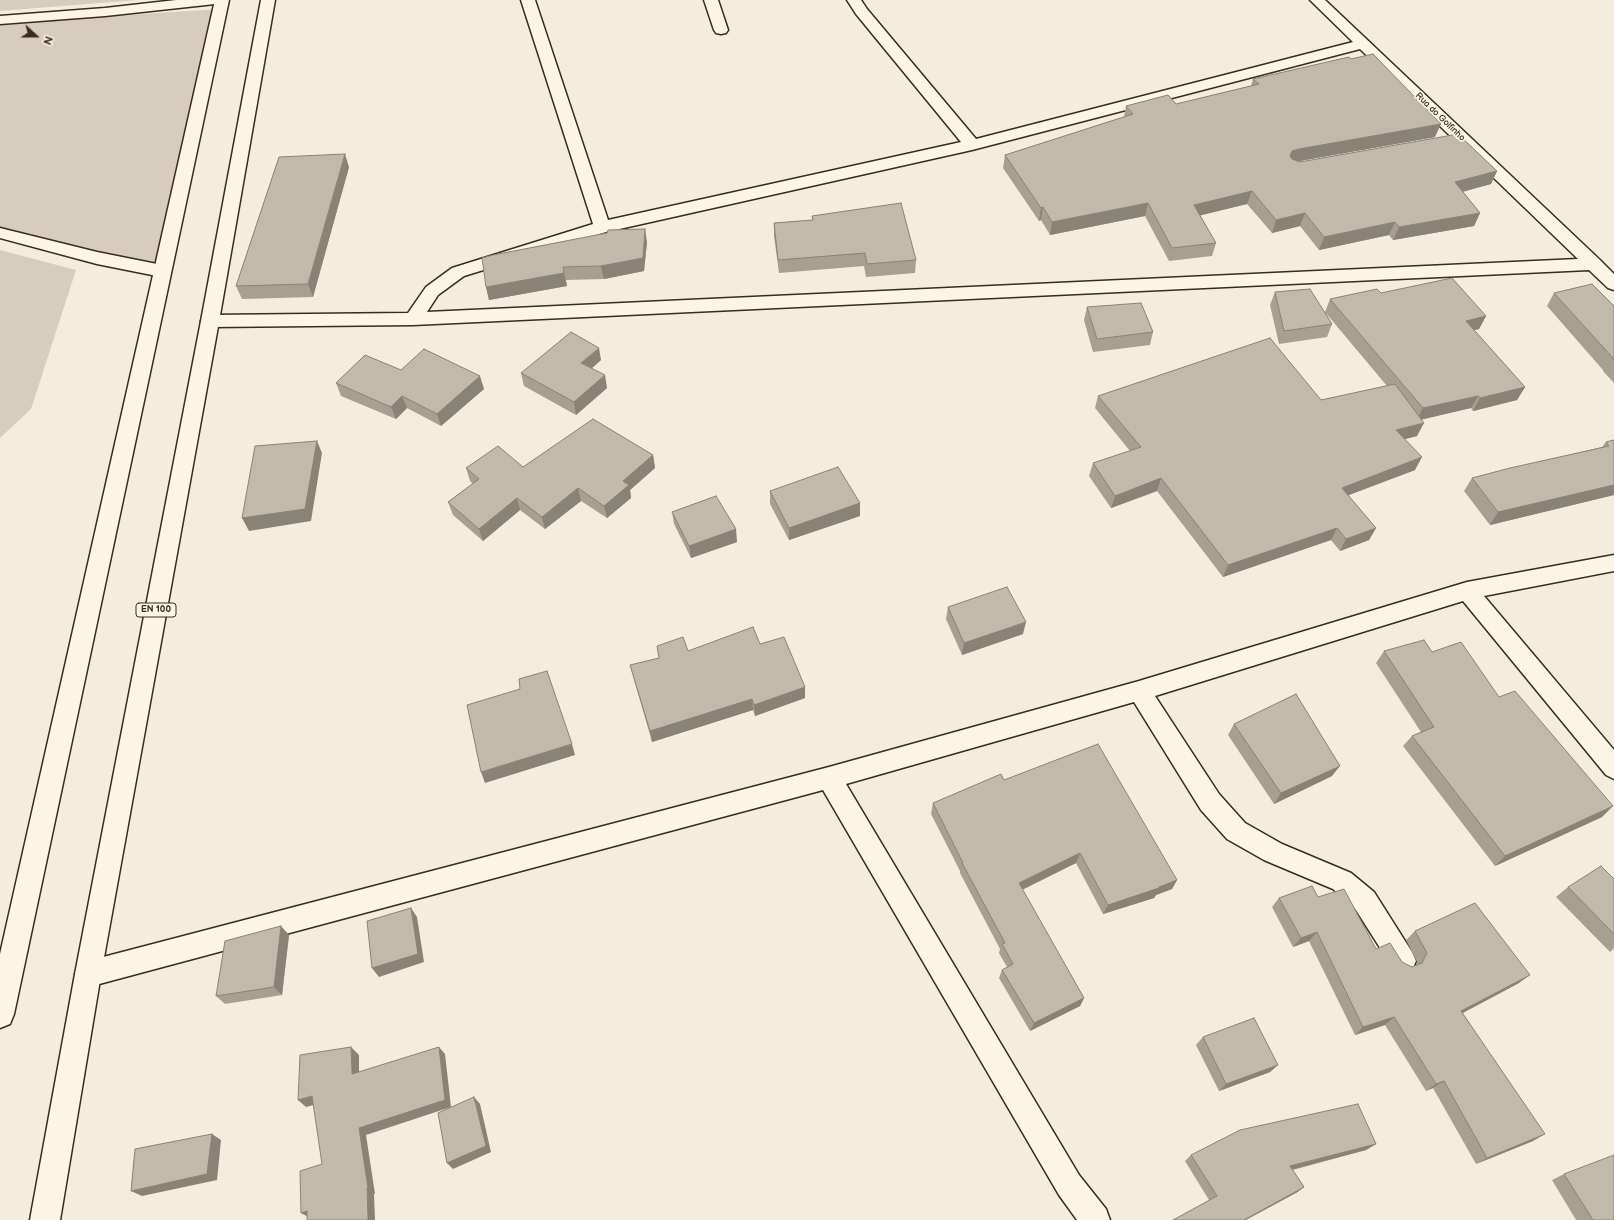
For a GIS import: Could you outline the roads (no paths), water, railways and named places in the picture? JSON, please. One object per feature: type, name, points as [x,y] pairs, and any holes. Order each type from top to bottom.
[{"type":"street","points":[[0,20],[105,12],[215,0]]},
{"type":"street","points":[[0,1014],[8,942],[162,271],[222,0]]},
{"type":"street","name":"EN 100","points":[[45,1220],[88,974],[210,321],[268,0]]},
{"type":"street","points":[[528,0],[602,227]]},
{"type":"street","points":[[710,0],[721,30]]},
{"type":"street","points":[[854,0],[972,145]]},
{"type":"street","name":"Rua do Golfinho","points":[[1317,0],[1364,44],[1455,140],[1594,264],[1614,284]]},
{"type":"street","points":[[413,319],[432,291],[458,272],[602,227],[972,145],[1364,44]]},
{"type":"street","points":[[0,233],[97,258],[162,271]]},
{"type":"street","points":[[210,321],[413,319],[1594,264]]},
{"type":"street","points":[[88,974],[829,778],[1139,691],[1466,591],[1614,563]]},
{"type":"street","points":[[1466,591],[1614,768]]},
{"type":"street","points":[[1139,691],[1210,802],[1236,831],[1273,852],[1342,880],[1365,901],[1403,961]]},
{"type":"street","points":[[829,778],[1069,1184],[1095,1220]]}]
